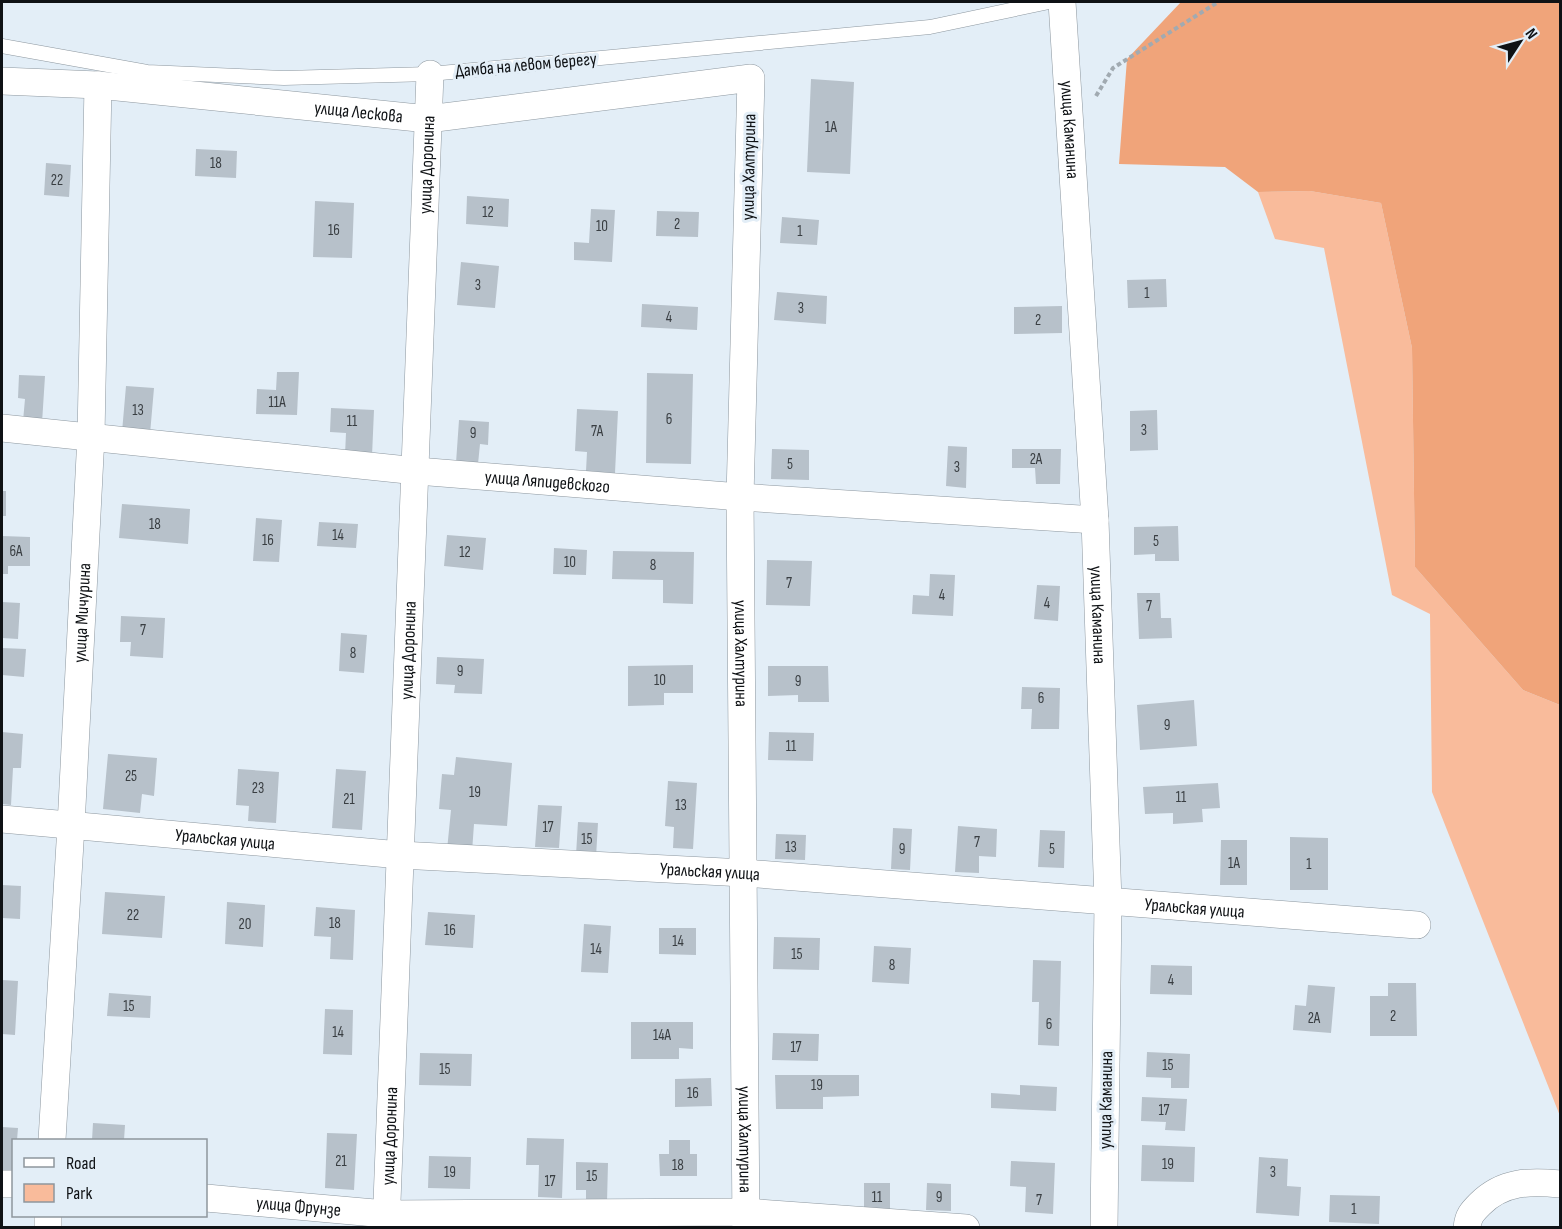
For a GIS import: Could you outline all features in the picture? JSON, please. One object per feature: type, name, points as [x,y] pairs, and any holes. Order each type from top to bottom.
[{"type":"street","name":"улица Каманина","points":[[1062,2],[1095,520],[1108,902],[1104,1227]]},
{"type":"street","name":"улица Доронина","points":[[386,1221],[417,471],[430,74]]},
{"type":"street","name":"улица Лескова","points":[[2,81],[98,86],[428,119],[751,78]]},
{"type":"street","name":"улица Халтурина","points":[[746,1220],[740,497],[751,78]]},
{"type":"street","name":"улица Мичурина","points":[[52,1139],[91,436],[98,86]]},
{"type":"street","name":"улица Ляпидевского","points":[[2,428],[417,471],[740,497],[1095,520]]},
{"type":"street","name":"Уральская улица","points":[[2,819],[400,855],[744,873],[1417,925]]},
{"type":"street","points":[[1468,1222],[1493,1191],[1531,1181],[1560,1184]]},
{"type":"street","name":"улица Фрунзе","points":[[207,1198],[386,1221],[746,1220],[966,1227]]},
{"type":"lane","name":"Дамба на левом берегу","points":[[2,46],[147,72],[284,78],[430,74],[930,27],[1049,2]]},
{"type":"path","points":[[1095,98],[1113,68],[1218,2]]},
{"type":"green space","points":[[1310,191],[1381,203],[1412,348],[1415,567],[1523,690],[1560,705],[1560,1116],[1432,792],[1430,614],[1392,595],[1324,248],[1275,239],[1258,192]]},
{"type":"shaded area","points":[[1181,2],[1560,2],[1560,705],[1523,690],[1415,567],[1412,348],[1381,203],[1310,191],[1258,192],[1225,167],[1119,164],[1127,59]]},
{"type":"building","points":[[811,79],[854,82],[850,174],[807,172]]},
{"type":"building","points":[[196,149],[237,151],[236,178],[195,176]]},
{"type":"building","points":[[46,163],[71,165],[69,197],[44,195]]},
{"type":"building","points":[[467,196],[509,199],[508,227],[466,224]]},
{"type":"building","points":[[315,201],[354,203],[352,258],[313,257]]},
{"type":"building","points":[[591,209],[615,210],[612,262],[574,260],[574,242],[589,243]]},
{"type":"building","points":[[657,211],[699,212],[698,237],[656,236]]},
{"type":"building","points":[[782,217],[819,220],[817,245],[780,243]]},
{"type":"building","points":[[461,262],[499,266],[495,308],[457,305]]},
{"type":"building","points":[[1166,279],[1167,307],[1128,308],[1127,280]]},
{"type":"building","points":[[777,292],[827,296],[826,324],[774,320]]},
{"type":"building","points":[[642,304],[698,307],[697,330],[641,327]]},
{"type":"building","points":[[1062,306],[1062,333],[1014,334],[1014,307]]},
{"type":"building","points":[[277,372],[299,372],[297,415],[256,414],[257,389],[276,390]]},
{"type":"building","points":[[647,373],[693,374],[691,464],[646,463]]},
{"type":"building","points":[[19,375],[45,376],[42,423],[23,421],[25,399],[18,398]]},
{"type":"building","points":[[126,386],[154,388],[150,434],[122,432]]},
{"type":"building","points":[[331,408],[374,410],[372,456],[345,455],[346,433],[330,432]]},
{"type":"building","points":[[577,409],[618,411],[615,473],[586,471],[587,452],[575,451]]},
{"type":"building","points":[[1157,410],[1158,450],[1130,451],[1130,411]]},
{"type":"building","points":[[459,420],[489,422],[488,445],[480,444],[478,464],[456,463]]},
{"type":"building","points":[[948,446],[967,447],[966,488],[946,486]]},
{"type":"building","points":[[772,449],[809,450],[809,480],[771,479]]},
{"type":"building","points":[[1012,449],[1061,449],[1060,484],[1036,484],[1035,468],[1012,468]]},
{"type":"building","points":[[2,491],[6,491],[6,516],[2,516]]},
{"type":"building","points":[[122,504],[190,509],[188,544],[119,538]]},
{"type":"building","points":[[256,518],[282,520],[279,562],[253,561]]},
{"type":"building","points":[[319,522],[358,524],[356,548],[317,546]]},
{"type":"building","points":[[1178,526],[1179,561],[1155,561],[1155,554],[1134,555],[1134,527]]},
{"type":"building","points":[[447,535],[486,538],[483,570],[444,566]]},
{"type":"building","points":[[2,536],[30,537],[30,566],[8,566],[8,574],[2,574]]},
{"type":"building","points":[[554,548],[587,550],[586,575],[553,574]]},
{"type":"building","points":[[613,551],[694,552],[693,604],[663,603],[663,580],[612,579]]},
{"type":"building","points":[[767,560],[812,561],[810,606],[766,605]]},
{"type":"building","points":[[930,574],[955,575],[953,616],[912,614],[913,595],[929,596]]},
{"type":"building","points":[[1037,585],[1060,586],[1058,621],[1034,619]]},
{"type":"building","points":[[1137,593],[1160,593],[1161,618],[1171,618],[1172,638],[1139,639]]},
{"type":"building","points":[[2,602],[20,603],[18,639],[2,638]]},
{"type":"building","points":[[121,616],[165,618],[163,658],[130,656],[131,642],[120,642]]},
{"type":"building","points":[[341,633],[367,635],[364,673],[339,671]]},
{"type":"building","points":[[2,648],[26,649],[24,677],[2,675]]},
{"type":"building","points":[[437,657],[484,659],[482,694],[454,693],[455,685],[436,684]]},
{"type":"building","points":[[693,665],[693,693],[664,693],[664,705],[628,706],[628,666]]},
{"type":"building","points":[[768,666],[828,666],[829,702],[798,702],[798,695],[768,696]]},
{"type":"building","points":[[1022,687],[1060,688],[1059,729],[1031,729],[1032,709],[1021,709]]},
{"type":"building","points":[[1194,700],[1197,746],[1140,750],[1137,705]]},
{"type":"building","points":[[2,732],[23,734],[21,768],[13,768],[11,805],[2,804]]},
{"type":"building","points":[[769,732],[814,733],[813,761],[768,760]]},
{"type":"building","points":[[108,754],[157,758],[154,796],[142,794],[140,813],[103,809]]},
{"type":"building","points":[[456,757],[512,763],[507,826],[474,824],[472,852],[447,850],[451,810],[439,809],[442,774],[454,775]]},
{"type":"building","points":[[238,769],[279,772],[276,823],[248,821],[249,806],[236,805]]},
{"type":"building","points":[[336,769],[366,771],[362,830],[332,828]]},
{"type":"building","points":[[668,781],[697,783],[693,849],[673,848],[674,827],[665,826]]},
{"type":"building","points":[[1218,783],[1220,808],[1202,809],[1203,822],[1173,824],[1173,813],[1145,814],[1143,787]]},
{"type":"building","points":[[538,805],[562,806],[559,848],[535,847]]},
{"type":"building","points":[[578,822],[598,823],[596,857],[576,855]]},
{"type":"building","points":[[958,826],[997,829],[996,857],[979,856],[979,873],[955,872]]},
{"type":"building","points":[[893,828],[912,829],[910,870],[891,869]]},
{"type":"building","points":[[1040,830],[1065,831],[1064,868],[1038,867]]},
{"type":"building","points":[[776,834],[806,835],[805,860],[775,859]]},
{"type":"building","points":[[1290,837],[1328,838],[1328,890],[1290,890]]},
{"type":"building","points":[[1221,840],[1247,840],[1247,885],[1220,885]]},
{"type":"building","points":[[2,885],[21,886],[20,919],[2,918]]},
{"type":"building","points":[[105,892],[165,896],[162,938],[102,934]]},
{"type":"building","points":[[227,902],[265,905],[263,947],[225,944]]},
{"type":"building","points":[[316,907],[355,910],[353,960],[330,959],[331,937],[314,936]]},
{"type":"building","points":[[428,912],[475,915],[473,948],[425,945]]},
{"type":"building","points":[[584,924],[611,926],[608,973],[581,972]]},
{"type":"building","points":[[659,928],[696,928],[696,955],[659,954]]},
{"type":"building","points":[[774,937],[820,938],[819,970],[773,969]]},
{"type":"building","points":[[874,946],[911,948],[909,984],[872,982]]},
{"type":"building","points":[[1033,960],[1061,961],[1059,1046],[1038,1045],[1039,1002],[1032,1002]]},
{"type":"building","points":[[1151,965],[1192,966],[1192,995],[1150,994]]},
{"type":"building","points":[[2,980],[18,981],[15,1035],[2,1034]]},
{"type":"building","points":[[1388,983],[1416,983],[1417,1036],[1370,1036],[1370,996],[1388,996]]},
{"type":"building","points":[[1308,985],[1335,987],[1331,1033],[1293,1030],[1295,1005],[1306,1006]]},
{"type":"building","points":[[109,993],[151,996],[150,1018],[107,1016]]},
{"type":"building","points":[[325,1009],[353,1010],[352,1055],[323,1054]]},
{"type":"building","points":[[631,1022],[693,1022],[693,1049],[679,1048],[679,1059],[631,1059]]},
{"type":"building","points":[[773,1033],[819,1034],[818,1061],[772,1060]]},
{"type":"building","points":[[1147,1052],[1190,1054],[1189,1088],[1171,1088],[1171,1078],[1146,1077]]},
{"type":"building","points":[[420,1053],[472,1054],[471,1086],[419,1085]]},
{"type":"building","points":[[775,1075],[859,1075],[859,1096],[823,1097],[823,1109],[776,1109]]},
{"type":"building","points":[[711,1078],[712,1106],[675,1107],[675,1079]]},
{"type":"building","points":[[1020,1085],[1057,1087],[1056,1111],[991,1108],[991,1093],[1020,1095]]},
{"type":"building","points":[[1142,1097],[1187,1099],[1185,1131],[1165,1130],[1166,1122],[1141,1121]]},
{"type":"building","points":[[93,1123],[125,1125],[124,1139],[92,1139]]},
{"type":"building","points":[[2,1127],[18,1128],[17,1139],[12,1139],[12,1175],[2,1175]]},
{"type":"building","points":[[327,1133],[357,1134],[354,1190],[325,1188]]},
{"type":"building","points":[[527,1138],[564,1139],[562,1198],[538,1197],[539,1165],[526,1165]]},
{"type":"building","points":[[669,1140],[690,1140],[690,1154],[697,1154],[697,1176],[660,1176],[659,1154],[669,1154]]},
{"type":"building","points":[[1142,1145],[1195,1147],[1194,1182],[1141,1181]]},
{"type":"building","points":[[429,1156],[471,1157],[470,1189],[428,1188]]},
{"type":"building","points":[[1259,1157],[1288,1159],[1287,1186],[1301,1187],[1299,1216],[1256,1213]]},
{"type":"building","points":[[1011,1161],[1055,1163],[1053,1214],[1025,1212],[1026,1187],[1010,1186]]},
{"type":"building","points":[[576,1162],[608,1163],[607,1202],[586,1202],[586,1190],[576,1190]]},
{"type":"building","points":[[864,1183],[890,1183],[890,1211],[864,1211]]},
{"type":"building","points":[[927,1183],[951,1184],[951,1211],[926,1210]]},
{"type":"building","points":[[1330,1195],[1380,1196],[1379,1224],[1329,1222]]}]
